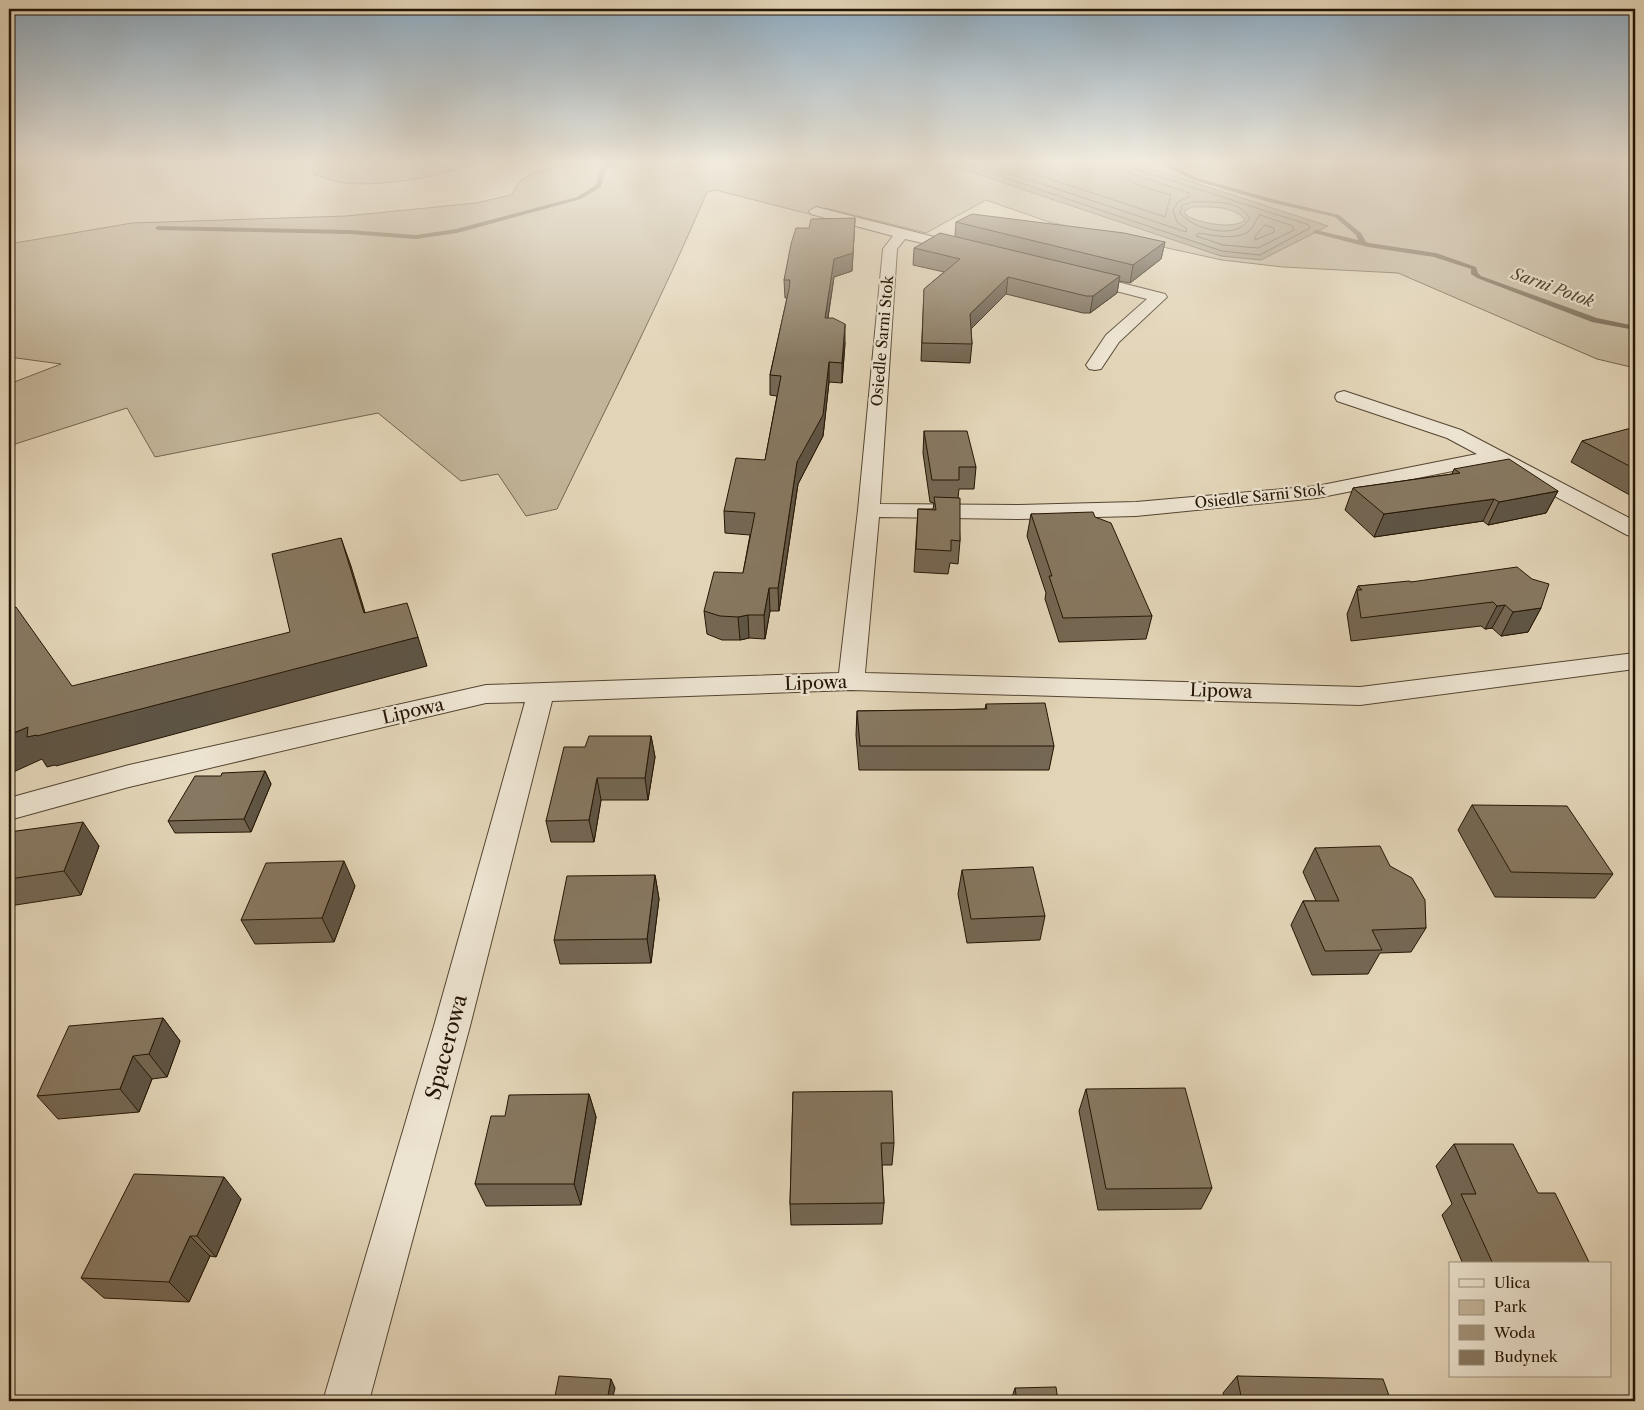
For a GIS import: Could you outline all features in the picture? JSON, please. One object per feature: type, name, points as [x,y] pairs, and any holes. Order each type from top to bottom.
[{"type":"street","points":[[875,227],[978,252]]},
{"type":"street","name":"Osiedle Sarni Stok","points":[[851,682],[869,510],[890,249],[902,234]]},
{"type":"street","points":[[1064,274],[1159,297],[1112,339],[1095,365]]},
{"type":"street","points":[[1344,397],[1454,434],[1635,530]]},
{"type":"street","name":"Osiedle Sarni Stok","points":[[869,510],[1019,512],[1136,508],[1317,492],[1498,456]]},
{"type":"street","name":"Lipowa","points":[[9,809],[129,776],[476,696],[541,692],[851,682],[1360,696],[1635,660]]},
{"type":"street","name":"Spacerowa","points":[[346,1401],[452,1026],[541,692]]},
{"type":"green space","points":[[110,227],[692,227],[557,509],[526,516],[498,474],[461,481],[378,413],[155,457],[127,408],[9,446],[9,384],[61,364],[9,357],[9,244]]},
{"type":"green space","points":[[901,227],[937,227],[926,233]]},
{"type":"green space","points":[[1071,227],[1635,227],[1635,368],[1597,359],[1398,273],[1283,267],[1222,260]]},
{"type":"water","points":[[1134,227],[1326,227],[1261,260],[1221,256]]},
{"type":"building","points":[[854,227],[853,253],[834,259],[825,318],[833,318],[845,324],[842,363],[829,362],[823,415],[797,462],[778,588],[769,588],[764,615],[720,616],[704,611],[714,572],[743,573],[755,513],[724,511],[736,458],[765,460],[781,376],[770,375],[789,289],[790,280],[784,280],[796,228]]},
{"type":"building","points":[[976,227],[1074,227],[1124,233],[1165,242],[1133,265]]},
{"type":"building","points":[[940,233],[1120,276],[1093,296],[1086,296],[1008,277],[970,314],[972,344],[922,343],[924,289],[960,259],[914,248]]},
{"type":"building","points":[[1635,427],[1635,469],[1582,441]]},
{"type":"building","points":[[924,431],[967,431],[976,467],[959,467],[959,480],[932,480]]},
{"type":"building","points":[[1509,459],[1558,491],[1499,502],[1494,499],[1384,514],[1353,488],[1460,473],[1454,469]]},
{"type":"building","points":[[934,497],[960,498],[960,541],[951,540],[951,551],[916,549],[918,509],[936,510]]},
{"type":"building","points":[[1093,512],[1095,517],[1111,523],[1152,616],[1063,618],[1049,576],[1052,576],[1031,514]]},
{"type":"building","points":[[341,538],[364,613],[407,603],[418,637],[37,736],[27,737],[28,727],[9,735],[9,610],[16,607],[72,686],[290,632],[272,554]]},
{"type":"building","points":[[1517,567],[1532,579],[1549,584],[1541,608],[1513,612],[1505,605],[1497,606],[1493,602],[1361,618],[1357,590],[1362,590],[1358,586],[1411,582]]},
{"type":"building","points":[[1045,703],[1054,746],[860,746],[857,711],[987,709],[986,704]]},
{"type":"building","points":[[589,736],[651,736],[645,778],[597,778],[589,820],[546,821],[564,747],[585,747]]},
{"type":"building","points":[[265,771],[244,819],[168,821],[195,776],[221,776],[222,773]]},
{"type":"building","points":[[1472,805],[1567,806],[1613,874],[1511,872]]},
{"type":"building","points":[[83,822],[64,871],[9,879],[9,832]]},
{"type":"building","points":[[1380,846],[1390,866],[1412,878],[1425,900],[1426,928],[1372,930],[1382,950],[1325,951],[1303,901],[1339,901],[1315,848]]},
{"type":"building","points":[[344,861],[322,918],[241,920],[266,863]]},
{"type":"building","points":[[1033,867],[1045,916],[971,919],[962,870]]},
{"type":"building","points":[[655,875],[647,939],[554,940],[567,876]]},
{"type":"building","points":[[163,1018],[149,1054],[133,1056],[120,1089],[37,1096],[69,1026]]},
{"type":"building","points":[[1185,1088],[1212,1188],[1106,1189],[1086,1089]]},
{"type":"building","points":[[892,1091],[894,1143],[881,1143],[884,1203],[790,1204],[793,1092]]},
{"type":"building","points":[[589,1094],[574,1184],[475,1184],[491,1116],[505,1116],[509,1095]]},
{"type":"building","points":[[1454,1144],[1513,1144],[1538,1193],[1555,1193],[1589,1262],[1492,1262],[1461,1194],[1476,1194]]},
{"type":"building","points":[[134,1174],[224,1177],[197,1236],[190,1236],[169,1282],[81,1278]]},
{"type":"building","points":[[559,1376],[611,1379],[607,1401],[554,1401]]},
{"type":"building","points":[[1237,1376],[1383,1379],[1391,1401],[1242,1401]]},
{"type":"building","points":[[1056,1387],[1058,1401],[1017,1401],[1015,1388]]},
{"type":"waterway","points":[[158,228],[349,232],[416,237],[457,231],[471,227]]},
{"type":"waterway","name":"Sarni Potok","points":[[1350,227],[1359,234],[1363,243]]},
{"type":"waterway","points":[[1316,232],[1363,243]]},
{"type":"waterway","name":"Sarni Potok","points":[[1363,243],[1436,255],[1474,268],[1475,274],[1479,277],[1595,320],[1635,328]]}]
